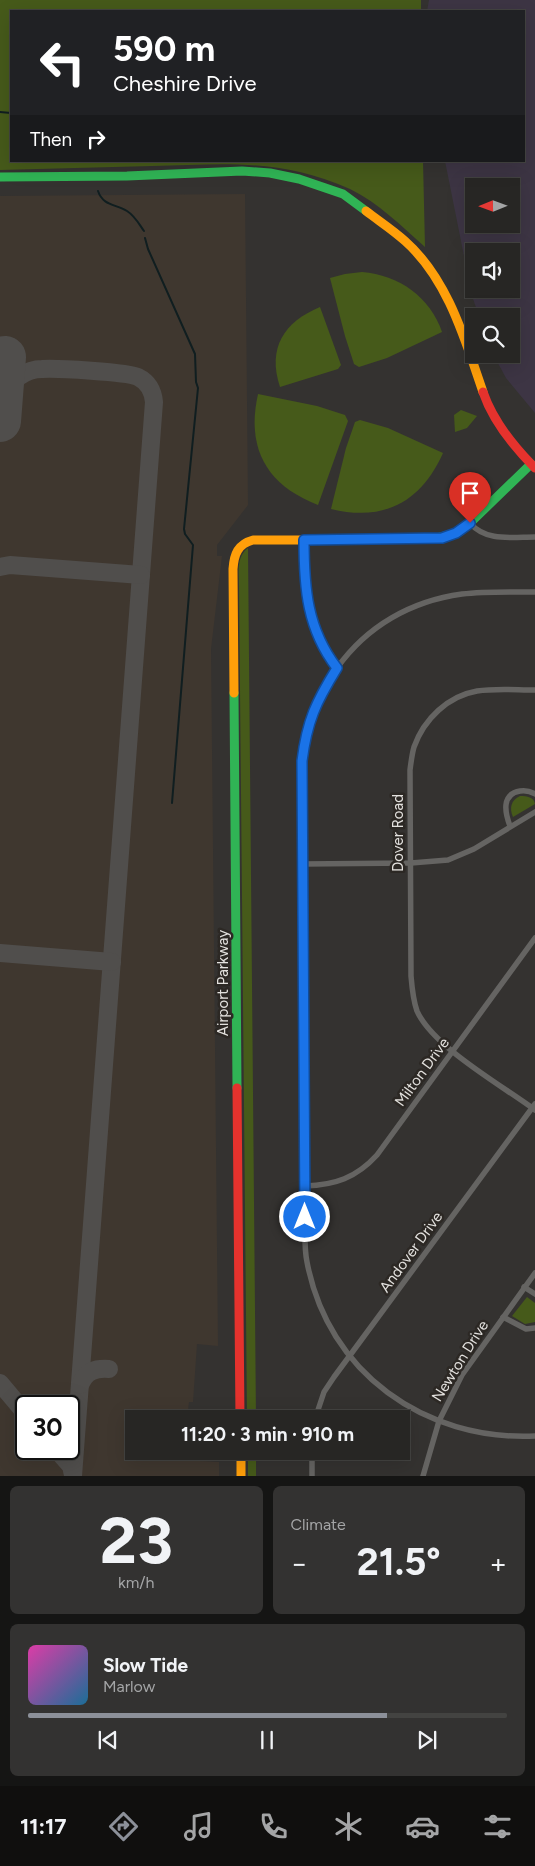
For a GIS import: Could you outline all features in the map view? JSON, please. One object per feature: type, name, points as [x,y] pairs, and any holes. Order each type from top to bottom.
[{"type":"street","points":[[0,177],[127,176],[242,171],[270,173],[299,179],[343,194],[406,241],[435,275],[463,332],[486,400],[503,430],[533,466],[470,523],[456,533],[442,538],[304,540],[304,571],[307,599],[314,627],[325,653],[337,668]]},
{"type":"street","points":[[470,523],[475,529],[490,536],[535,537]]},
{"type":"street","name":"Airport Parkway","points":[[240,1410],[233,569],[237,548],[245,542],[253,540],[304,540]]},
{"type":"street","points":[[535,592],[445,596],[408,608],[377,626],[347,654],[320,696],[311,716],[305,739],[301,782],[306,1245],[311,1276],[323,1312],[349,1357],[396,1399],[438,1421],[483,1433],[535,1436]]},
{"type":"street","name":"Dover Road","points":[[534,1107],[437,1038],[418,1012],[413,997],[411,976],[410,770],[414,748],[423,728],[434,714],[462,695],[478,691],[535,690]]},
{"type":"street","points":[[510,826],[505,813],[505,804],[509,796],[514,792],[524,790],[535,794]]},
{"type":"street","points":[[303,864],[432,862],[460,856],[535,812]]},
{"type":"street","name":"Milton Drive","points":[[305,1186],[322,1186],[338,1182],[366,1167],[377,1155],[535,938]]},
{"type":"street","name":"Andover Drive","points":[[318,1410],[324,1392],[534,1107]]},
{"type":"street","name":"Newton Drive","points":[[423,1476],[438,1421],[462,1375],[535,1273]]},
{"type":"street","points":[[524,1287],[535,1294]]},
{"type":"street","name":"Newton Drive","points":[[502,1317],[526,1329],[535,1328]]},
{"type":"street","points":[[241,1460],[241,1476]]},
{"type":"street","points":[[312,1460],[312,1476]]},
{"type":"shaded area","points":[[429,0],[535,0],[535,413],[506,378],[498,363],[520,363],[520,308],[476,308],[473,298],[520,298],[520,243],[465,243],[465,261],[445,162],[525,162],[525,10],[427,10]]},
{"type":"shaded area","points":[[245,194],[248,505],[217,545],[217,556],[222,556],[211,649],[218,1346],[197,1344],[193,1402],[189,1402],[188,1410],[125,1410],[125,1460],[219,1462],[219,1476],[0,1476],[0,196]]},
{"type":"green space","points":[[0,0],[421,0],[421,10],[10,10],[10,162],[423,162],[425,247],[380,208],[361,195],[325,179],[300,172],[252,165],[229,164],[0,170]]},
{"type":"green space","points":[[362,272],[388,278],[411,290],[430,308],[442,332],[387,358],[359,367],[354,364],[330,278]]},
{"type":"green space","points":[[320,307],[341,365],[338,369],[280,387],[276,360],[277,349],[282,338],[297,320]]},
{"type":"green space","points":[[258,394],[317,406],[345,415],[348,421],[318,505],[300,497],[285,487],[264,462],[258,448],[255,431]]},
{"type":"green space","points":[[461,410],[477,416],[467,428],[455,432],[454,415]]},
{"type":"green space","points":[[360,420],[388,428],[443,453],[424,484],[412,496],[399,504],[384,510],[368,513],[331,509],[346,448],[355,422]]},
{"type":"green space","points":[[248,548],[256,1410],[247,1410],[239,575],[240,560]]},
{"type":"green space","points":[[520,796],[532,798],[535,804],[513,817],[512,805]]},
{"type":"green space","points":[[527,1297],[535,1303],[535,1322],[525,1324],[512,1316]]},
{"type":"green space","points":[[248,1460],[256,1460],[256,1476],[248,1476]]},
{"type":"waterway","points":[[0,112],[10,113]]},
{"type":"waterway","points":[[98,191],[106,202],[130,213],[144,231]]},
{"type":"waterway","points":[[145,238],[148,249],[195,354],[198,388],[184,529],[185,534],[193,545],[172,803]]},
{"type":"taxiway","points":[[0,417],[4,400],[11,384],[22,375],[39,369],[132,375],[145,381],[154,402],[73,1476]]},
{"type":"taxiway","points":[[0,567],[10,565],[141,575]]},
{"type":"taxiway","points":[[0,953],[112,962]]},
{"type":"taxiway","points":[[80,1385],[85,1376],[92,1371],[109,1369]]},
{"type":"taxiway","points":[[0,1383],[15,1401]]},
{"type":"taxiway","points":[[66,1460],[71,1466],[73,1475]]},
{"type":"runway","points":[[0,421],[5,357]]},
{"type":"traffic: fast","points":[[0,177],[127,176],[242,171],[270,173],[299,179],[343,194],[366,211]]},
{"type":"traffic: fast","points":[[323,540],[432,539],[456,533],[470,523],[531,464]]},
{"type":"traffic: fast","points":[[234,693],[237,1088]]},
{"type":"traffic: slow","points":[[366,211],[405,241],[433,273],[462,331],[483,392]]},
{"type":"traffic: slow","points":[[234,693],[233,569],[234,559],[238,550],[244,544],[253,540],[323,540]]},
{"type":"traffic: slow","points":[[241,1460],[241,1476]]},
{"type":"traffic: jam","points":[[483,392],[492,413],[505,433],[535,468]]},
{"type":"traffic: jam","points":[[237,1088],[240,1410]]},
{"type":"route","points":[[305,1217],[302,761],[311,716],[320,696],[337,668],[325,653],[310,613],[304,571],[304,540],[442,538],[456,533],[470,523]]}]
